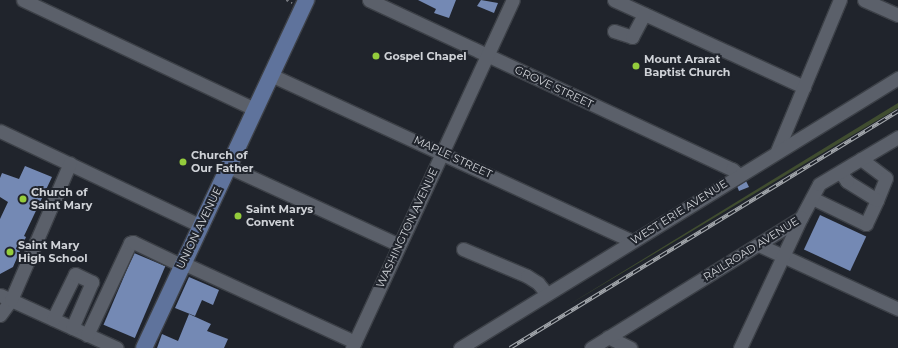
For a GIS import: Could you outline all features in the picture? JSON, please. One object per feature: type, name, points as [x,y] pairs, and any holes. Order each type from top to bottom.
[{"type":"main road","name":"UNION AVENUE","points":[[144,348],[306,0]]},
{"type":"street","points":[[23,0],[255,109]]},
{"type":"street","name":"GROVE STREET","points":[[369,0],[732,169],[738,175]]},
{"type":"street","name":"WASHINGTON AVENUE","points":[[353,345],[513,0]]},
{"type":"street","points":[[614,0],[804,87]]},
{"type":"street","points":[[778,151],[840,0]]},
{"type":"street","points":[[864,0],[898,16]]},
{"type":"street","points":[[614,31],[632,37],[644,14]]},
{"type":"street","name":"MAPLE STREET","points":[[272,74],[443,152],[632,241]]},
{"type":"street","name":"WEST ERIE AVENUE","points":[[460,348],[738,175],[898,78]]},
{"type":"street","points":[[0,131],[201,226]]},
{"type":"street","name":"RAILROAD AVENUE","points":[[590,348],[801,218],[819,184],[895,142]]},
{"type":"street","points":[[812,198],[866,224],[886,178],[862,159]]},
{"type":"street","points":[[0,315],[6,298],[70,163]]},
{"type":"street","points":[[229,167],[399,245]]},
{"type":"street","points":[[840,172],[847,181],[877,200]]},
{"type":"street","points":[[740,348],[801,218]]},
{"type":"street","points":[[87,335],[130,243],[133,242],[353,345]]},
{"type":"street","points":[[759,245],[898,309]]},
{"type":"street","points":[[463,249],[527,276],[538,282],[547,294]]},
{"type":"street","points":[[53,319],[75,274],[92,282],[72,328]]},
{"type":"street","points":[[6,298],[117,348]]},
{"type":"street","points":[[608,337],[631,348]]},
{"type":"green space","points":[[898,103],[898,108],[565,307]]},
{"type":"building","points":[[418,0],[456,0],[449,18],[434,13],[436,9]]},
{"type":"building","points":[[481,0],[498,3],[494,13],[477,6]]},
{"type":"building","name":"Church of Saint Mary","points":[[25,166],[52,177],[24,236],[26,237],[13,267],[0,274],[0,219],[8,202],[0,197],[0,178],[2,173],[19,179]]},
{"type":"building","points":[[746,181],[749,187],[739,191],[737,186]]},
{"type":"building","points":[[820,215],[866,237],[850,271],[804,249]]},
{"type":"building","points":[[134,253],[165,266],[135,338],[104,325]]},
{"type":"building","points":[[189,277],[219,290],[213,305],[202,300],[195,316],[175,308]]},
{"type":"building","points":[[189,314],[211,324],[207,331],[228,339],[224,348],[157,348],[162,334],[178,341]]},
{"type":"railway","points":[[510,348],[898,111]]},
{"type":"place","name":"Gospel Chapel","points":[[376,56]]},
{"type":"place","name":"Mount Ararat Baptist Church","points":[[636,66]]},
{"type":"place","name":"Church of Our Father","points":[[183,162]]},
{"type":"place","name":"Church of Saint Mary","points":[[23,199]]},
{"type":"place","name":"Saint Marys Convent","points":[[238,216]]},
{"type":"place","name":"Saint Mary High School","points":[[10,252]]}]
